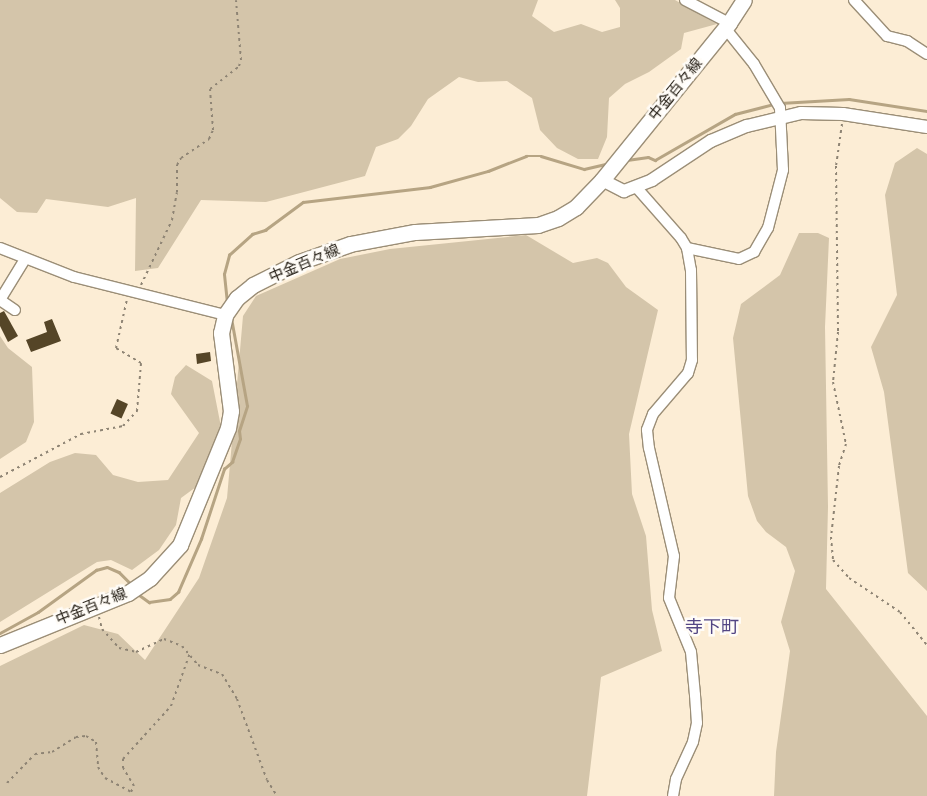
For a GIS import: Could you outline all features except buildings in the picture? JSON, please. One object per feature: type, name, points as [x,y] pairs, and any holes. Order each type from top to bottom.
[{"type":"main road","name":"中金百々線","points":[[0,645],[134,589],[168,562],[180,545],[228,428],[231,411],[221,333],[225,314],[236,298],[253,285],[299,262],[350,244],[415,232],[538,225],[558,218],[576,207],[605,176],[727,26],[744,0]]},
{"type":"street","points":[[685,0],[727,26],[774,95],[782,112],[782,170],[763,242],[754,252],[739,259],[687,248]]},
{"type":"street","points":[[854,0],[887,36],[907,41],[927,54]]},
{"type":"street","points":[[605,176],[624,191],[636,187],[711,141],[782,112],[843,114],[927,127]]},
{"type":"street","points":[[636,187],[687,248],[691,270],[692,360],[688,373],[653,414],[648,430],[648,448],[674,556],[669,598],[691,652],[697,723],[693,742],[676,779],[673,796]]},
{"type":"street","points":[[0,248],[74,277],[225,314]]},
{"type":"street","points":[[15,310],[0,300],[25,259]]},
{"type":"path","points":[[140,292],[172,220],[177,192],[177,165],[181,158],[209,139],[213,130],[210,89],[239,66],[241,60],[236,0]]},
{"type":"path","points":[[843,114],[836,166],[838,332],[833,382],[846,444],[839,466],[831,537],[833,560],[849,578],[900,612],[927,645]]},
{"type":"path","points":[[0,477],[81,434],[123,426],[137,411],[141,363],[116,348],[129,290]]},
{"type":"path","points":[[96,605],[102,629],[119,648],[136,652],[164,639],[182,646],[190,653],[198,665],[222,674],[231,686],[263,767],[277,796]]},
{"type":"path","points":[[8,783],[35,754],[52,752],[76,737],[86,736],[96,742],[98,767],[105,778],[131,792],[134,786],[123,768],[123,759],[158,724],[171,706],[190,653]]},
{"type":"shaded area","points":[[0,0],[538,0],[532,16],[554,32],[581,24],[602,32],[620,27],[620,8],[615,0],[675,0],[717,24],[684,33],[681,49],[649,72],[625,84],[609,98],[607,137],[598,159],[578,159],[557,148],[540,130],[532,98],[507,81],[478,82],[459,77],[428,99],[411,126],[398,139],[376,147],[365,176],[266,202],[201,200],[158,268],[135,271],[136,198],[108,207],[46,199],[37,213],[17,212],[0,198]]},
{"type":"shaded area","points":[[917,148],[927,154],[927,591],[908,573],[884,392],[871,347],[897,295],[885,195],[895,163]]},
{"type":"shaded area","points":[[799,233],[818,233],[829,238],[825,327],[828,507],[826,589],[927,716],[927,796],[774,796],[776,752],[790,651],[781,622],[795,571],[786,547],[766,532],[757,521],[748,496],[733,338],[741,304],[780,275]]},
{"type":"shaded area","points":[[526,235],[573,263],[597,258],[608,263],[626,287],[658,310],[629,434],[632,494],[646,536],[652,610],[662,651],[601,677],[587,796],[0,796],[0,666],[84,625],[118,634],[145,660],[199,578],[227,498],[243,316],[256,296],[340,259],[390,249]]},
{"type":"shaded area","points":[[0,336],[8,348],[32,367],[34,422],[26,442],[0,459]]},
{"type":"shaded area","points":[[186,365],[212,381],[222,432],[196,487],[181,498],[176,525],[159,550],[132,570],[111,560],[97,562],[0,622],[0,493],[50,462],[75,453],[96,455],[113,475],[138,482],[168,480],[199,433],[171,394],[175,377]]},
{"type":"waterway","points":[[780,103],[849,99],[927,111]]},
{"type":"waterway","points":[[627,160],[648,157],[655,160],[735,114],[774,104]]},
{"type":"waterway","points":[[227,303],[224,274],[229,255],[252,234],[265,230],[303,202],[430,187],[488,171],[526,156],[541,156],[584,169],[609,163]]},
{"type":"waterway","points":[[138,594],[149,602],[170,599],[178,592],[201,539],[224,469],[232,462],[240,439],[239,431],[247,406],[231,318]]},
{"type":"waterway","points":[[0,633],[38,612],[96,570],[107,567],[119,572],[132,585]]},
{"type":"district","name":"寺下町","points":[[712,626]]}]
